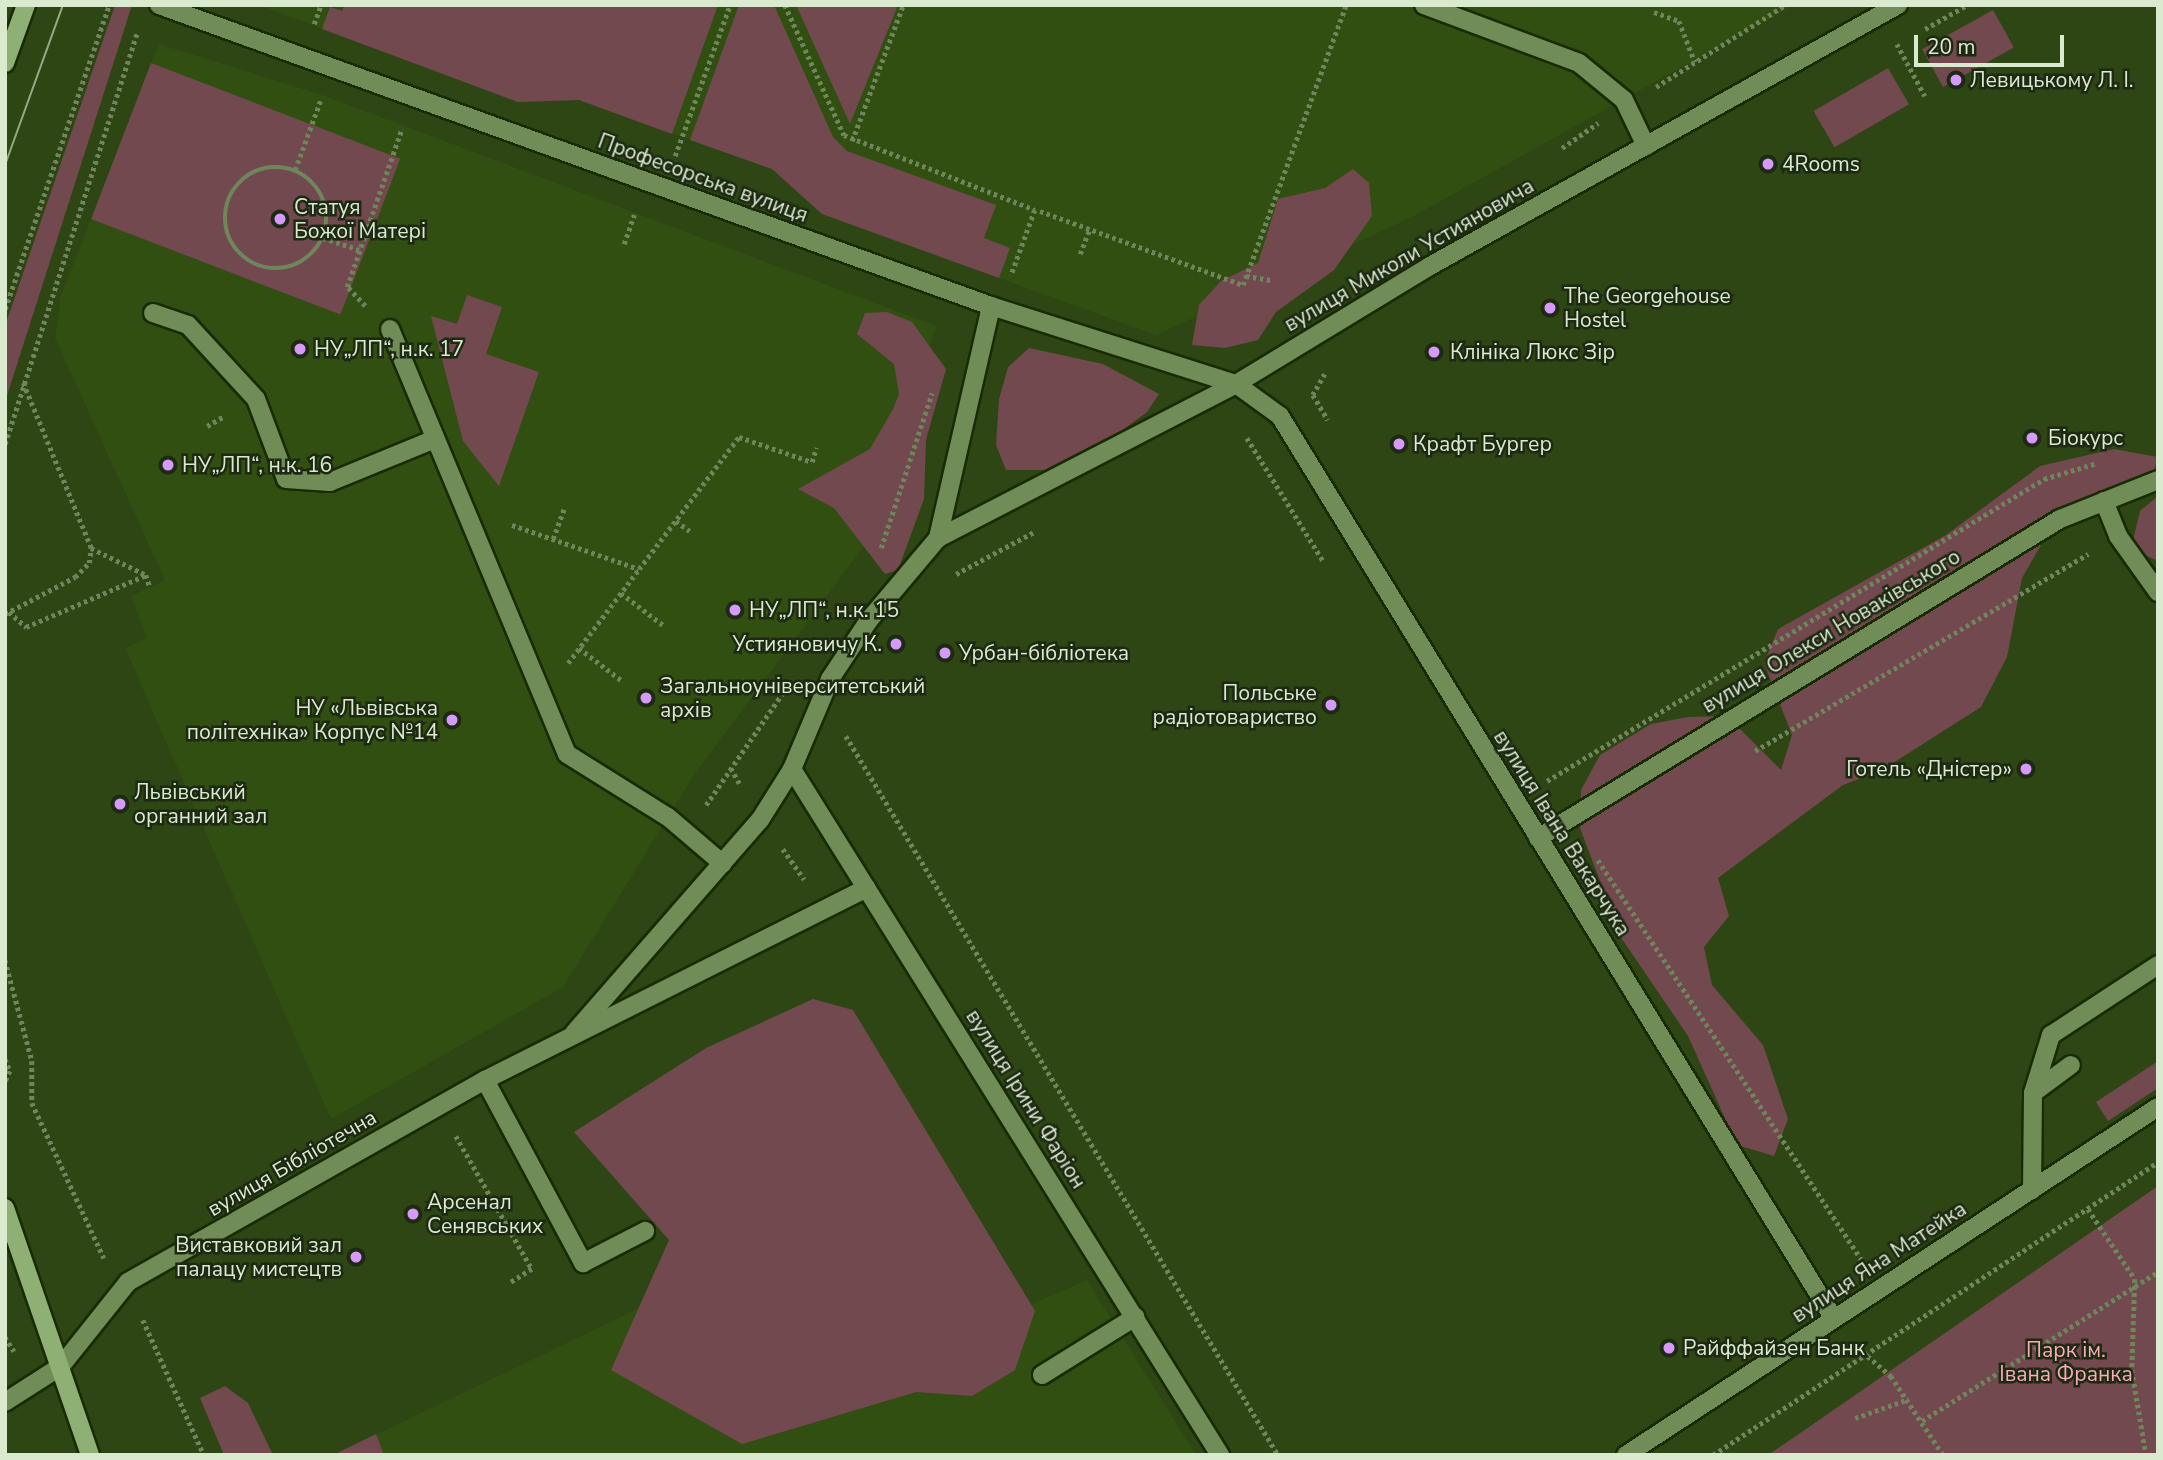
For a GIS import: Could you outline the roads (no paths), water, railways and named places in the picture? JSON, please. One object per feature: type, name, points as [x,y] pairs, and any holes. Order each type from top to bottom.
[{"type":"main road","points":[[5,63],[26,5]]},
{"type":"main road","points":[[5,1208],[90,1455]]},
{"type":"street","name":"Професорська вулиця","points":[[159,5],[991,306],[1236,384]]},
{"type":"street","points":[[1424,5],[1579,64],[1624,100],[1646,146]]},
{"type":"street","name":"вулиця Миколи Устияновича","points":[[792,769],[830,679],[869,620],[938,538],[1236,384],[1646,146],[1891,10]]},
{"type":"street","name":"вулиця Миколи Устияновича","points":[[938,538],[991,306]]},
{"type":"street","points":[[153,313],[188,325],[256,399],[286,479],[330,482],[435,439]]},
{"type":"street","points":[[390,329],[567,754],[688,833],[723,864]]},
{"type":"street","name":"вулиця Івана Вакарчука","points":[[1236,384],[1280,416],[1834,1319]]},
{"type":"street","name":"вулиця Олекси Новаківського","points":[[1538,838],[2060,519],[2158,481]]},
{"type":"street","points":[[2105,501],[2118,536],[2158,592]]},
{"type":"street","name":"вулиця Бібліотечна","points":[[574,1033],[723,864],[792,769]]},
{"type":"street","name":"вулиця Ірини Фаріон","points":[[792,769],[1220,1455]]},
{"type":"street","name":"вулиця Бібліотечна","points":[[5,1402],[61,1366],[128,1282],[485,1080],[866,888]]},
{"type":"street","points":[[2032,1190],[2033,1093],[2052,1035],[2158,965]]},
{"type":"street","points":[[2033,1093],[2071,1065]]},
{"type":"street","points":[[485,1080],[583,1263],[645,1231]]},
{"type":"street","name":"вулиця Яна Матейка","points":[[1626,1455],[2158,1107]]},
{"type":"street","points":[[1042,1375],[1135,1317]]},
{"type":"tram line","points":[[5,165],[63,5]]},
{"type":"place","name":"Левицькому Л. І.","points":[[1956,80]]},
{"type":"place","name":"4Rooms","points":[[1768,164]]},
{"type":"place","name":"Статуя Божої Матері","points":[[280,219]]},
{"type":"place","name":"The Georgehouse Hostel","points":[[1550,308]]},
{"type":"place","name":"НУ„ЛП“, н.к. 17","points":[[300,349]]},
{"type":"place","name":"Клініка Люкс Зір","points":[[1434,352]]},
{"type":"place","name":"Біокурс","points":[[2032,438]]},
{"type":"place","name":"Крафт Бургер","points":[[1399,444]]},
{"type":"place","name":"НУ„ЛП“, н.к. 16","points":[[168,465]]},
{"type":"place","name":"НУ„ЛП“, н.к. 15","points":[[735,610]]},
{"type":"place","name":"Устияновичу К.","points":[[896,644]]},
{"type":"place","name":"Урбан-бібліотека","points":[[945,653]]},
{"type":"place","name":"Загальноуніверситетський архів","points":[[646,698]]},
{"type":"place","name":"Польське радіотовариство","points":[[1331,705]]},
{"type":"place","name":"НУ «Львівська політехніка» Корпус №14","points":[[452,720]]},
{"type":"place","name":"Готель «Дністер»","points":[[2026,769]]},
{"type":"place","name":"Львівський органний зал","points":[[120,804]]},
{"type":"place","name":"Арсенал Сенявських","points":[[413,1214]]},
{"type":"place","name":"Виставковий зал палацу мистецтв","points":[[356,1257]]},
{"type":"place","name":"Райффайзен Банк","points":[[1669,1348]]},
{"type":"park label","name":"Парк ім. Івана Франка","points":[[2066,1362]]}]
